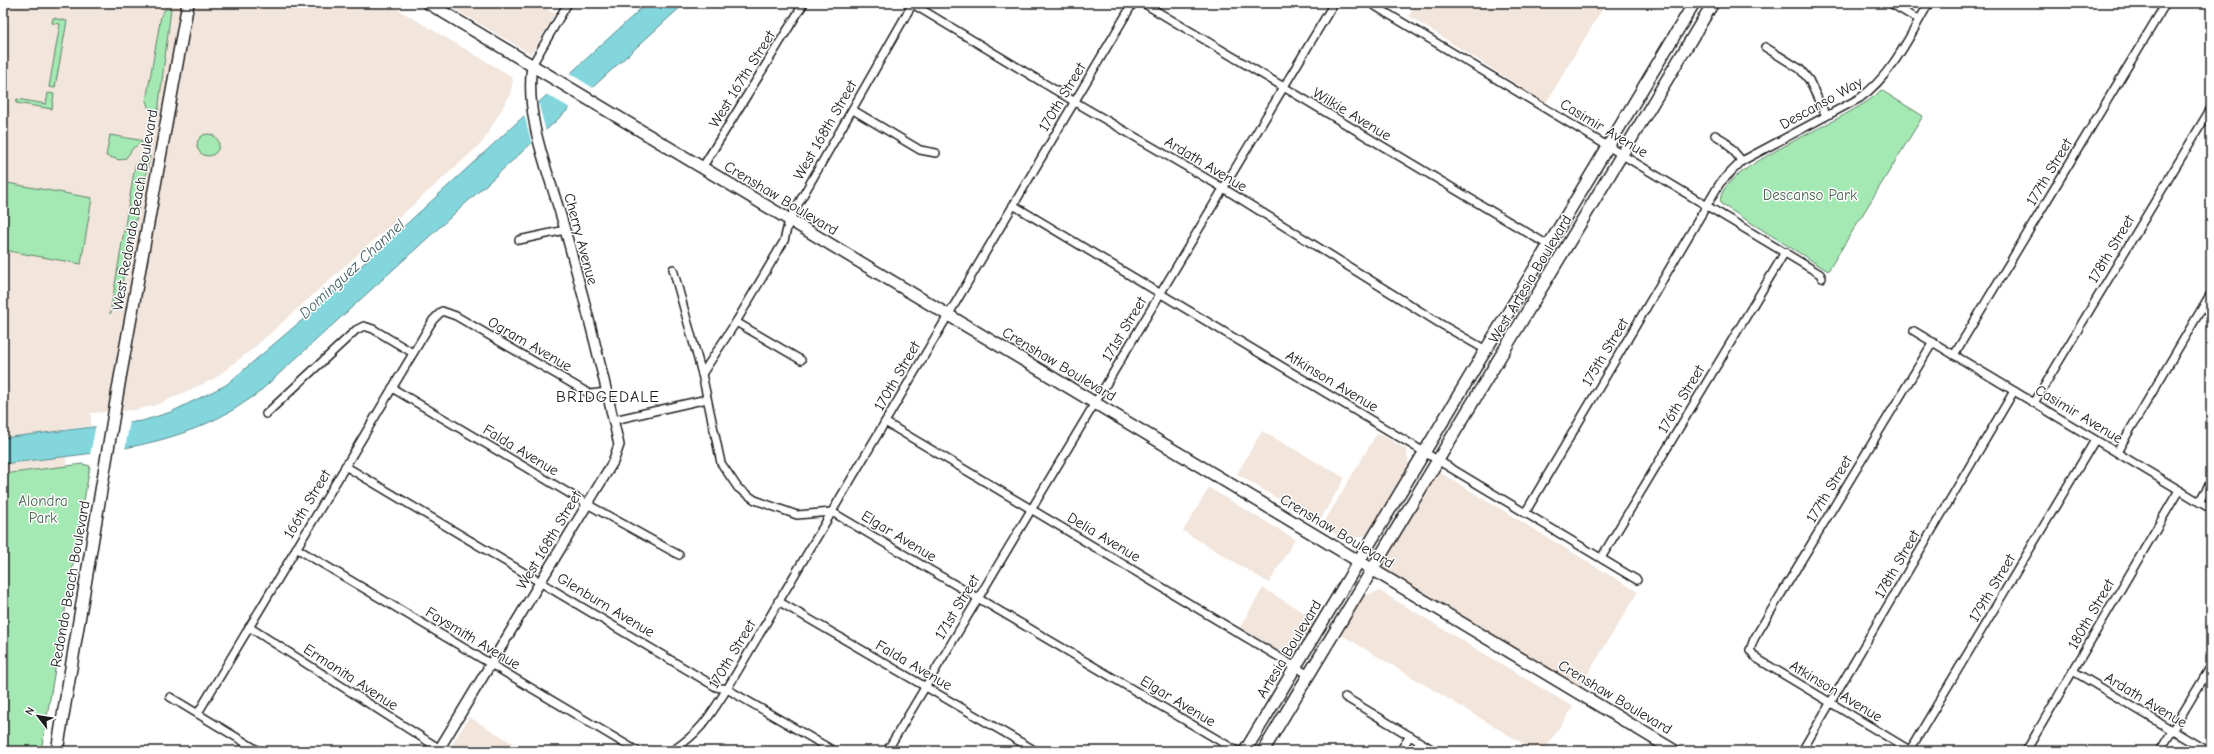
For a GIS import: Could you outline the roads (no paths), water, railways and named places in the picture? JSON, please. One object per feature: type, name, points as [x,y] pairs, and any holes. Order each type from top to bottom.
[{"type":"main road","name":"West Redondo Beach Boulevard","points":[[112,422],[188,3]]},
{"type":"main road","name":"Crenshaw Boulevard","points":[[428,3],[1675,751]]},
{"type":"main road","name":"West Artesia Boulevard","points":[[1359,562],[1694,3]]},
{"type":"main road","name":"West Artesia Boulevard","points":[[1373,570],[1713,3]]},
{"type":"main road","name":"Redondo Beach Boulevard","points":[[57,751],[112,422]]},
{"type":"main road","name":"Artesia Boulevard","points":[[1245,751],[1359,562]]},
{"type":"main road","name":"Artesia Boulevard","points":[[1263,751],[1373,570]]},
{"type":"street","points":[[532,65],[568,3]]},
{"type":"street","name":"West 167th Street","points":[[702,168],[804,3]]},
{"type":"street","name":"Ardath Avenue","points":[[912,3],[1075,102],[1223,188],[1486,350]]},
{"type":"street","name":"West 168th Street","points":[[702,374],[736,322],[784,241],[789,220],[853,110],[912,3]]},
{"type":"street","name":"170th Street","points":[[672,751],[690,739],[705,724],[727,689],[1133,3]]},
{"type":"street","name":"Wilkie Avenue","points":[[1143,3],[1548,246]]},
{"type":"street","name":"171st Street","points":[[886,751],[1334,3]]},
{"type":"street","name":"Casimir Avenue","points":[[1370,3],[1784,252],[1820,274],[1822,278]]},
{"type":"street","points":[[1890,3],[1919,20]]},
{"type":"street","name":"Descanso Way","points":[[1706,205],[1720,183],[1742,161],[1826,116],[1874,88],[1887,73],[1929,3]]},
{"type":"street","name":"177th Street","points":[[1954,355],[2166,3]]},
{"type":"street","points":[[1765,47],[1800,69],[1805,74],[1810,80],[1826,116]]},
{"type":"street","name":"Cherry Avenue","points":[[532,65],[530,81],[532,107],[538,139],[565,230],[614,420]]},
{"type":"street","name":"178th Street","points":[[2034,403],[2211,108]]},
{"type":"street","points":[[853,110],[920,150],[936,153]]},
{"type":"street","points":[[1715,135],[1725,141],[1742,161]]},
{"type":"street","name":"Atkinson Avenue","points":[[1013,205],[1161,293],[1438,462],[1637,580]]},
{"type":"street","name":"175th Street","points":[[1525,513],[1706,205]]},
{"type":"street","points":[[519,240],[565,230]]},
{"type":"street","name":"176th Street","points":[[1601,558],[1784,252]]},
{"type":"street","points":[[673,269],[702,374],[721,463],[738,488],[755,500],[797,515],[832,512]]},
{"type":"street","points":[[2117,452],[2211,293]]},
{"type":"street","name":"Ogram Avenue","points":[[442,311],[456,316],[590,394],[606,392]]},
{"type":"street","name":"166th Street","points":[[198,714],[413,353],[433,320],[442,311]]},
{"type":"street","points":[[736,322],[802,360]]},
{"type":"street","points":[[266,414],[356,330],[364,326],[373,329],[413,353]]},
{"type":"street","name":"Casimir Avenue","points":[[1914,331],[2211,509]]},
{"type":"street","name":"177th Street","points":[[1750,650],[1754,639],[1933,342]]},
{"type":"street","name":"Falda Avenue","points":[[392,388],[587,504],[679,556]]},
{"type":"street","name":"178th Street","points":[[1802,751],[2014,391]]},
{"type":"street","points":[[614,420],[707,399]]},
{"type":"street","name":"West 168th Street","points":[[439,750],[613,462],[619,445],[614,420]]},
{"type":"street","name":"Delia Avenue","points":[[886,422],[1309,675]]},
{"type":"street","name":"179th Street","points":[[1911,751],[2095,440]]},
{"type":"street","name":"Glenburn Avenue","points":[[345,466],[541,581],[716,687],[727,689],[834,751]]},
{"type":"street","points":[[2199,502],[2211,481]]},
{"type":"street","name":"180th Street","points":[[2026,751],[2180,490]]},
{"type":"street","name":"Elgar Avenue","points":[[832,512],[1237,751]]},
{"type":"street","name":"Faysmith Avenue","points":[[296,548],[637,751]]},
{"type":"street","name":"Falda Avenue","points":[[778,601],[1036,751]]},
{"type":"street","name":"Ermanita Avenue","points":[[249,627],[439,750]]},
{"type":"street","name":"Atkinson Avenue","points":[[1750,650],[1756,658],[1911,751]]},
{"type":"street","points":[[2160,751],[2211,666]]},
{"type":"street","name":"Ardath Avenue","points":[[2073,671],[2207,751]]},
{"type":"street","points":[[170,697],[259,751]]},
{"type":"street","points":[[1345,697],[1435,751]]},
{"type":"street","points":[[1400,751],[1410,736]]},
{"type":"water","points":[[647,3],[685,3],[257,394],[220,417],[194,429],[168,438],[114,450],[3,464],[3,438],[142,421],[171,412],[226,385],[301,321]]},
{"type":"district","name":"BRIDGEDALE","points":[[608,397]]},
{"type":"park label","name":"Descanso Park","points":[[1810,195]]},
{"type":"park label","name":"Alondra Park","points":[[43,510]]},
{"type":"water label","name":"Dominguez Channel","points":[[352,269]]}]
